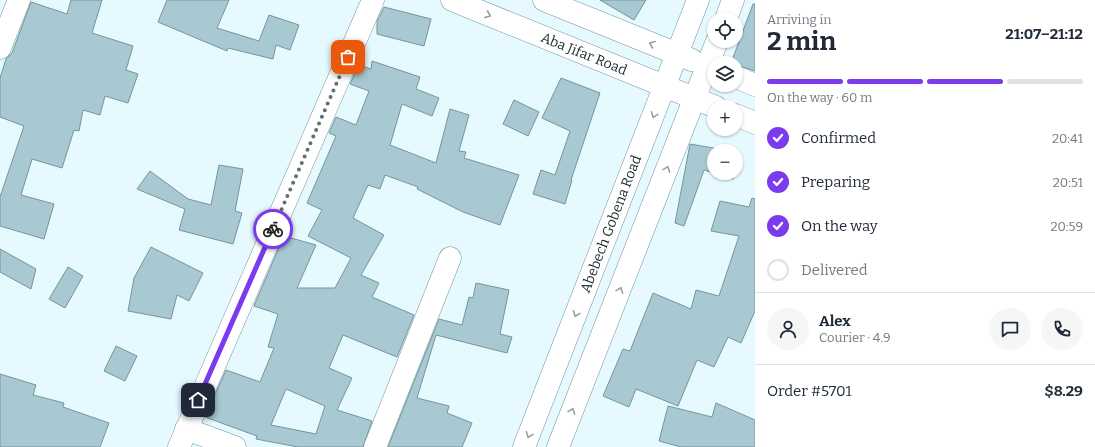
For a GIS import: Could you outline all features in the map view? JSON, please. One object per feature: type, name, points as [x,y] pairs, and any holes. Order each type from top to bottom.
[{"type":"street","points":[[0,48],[20,0]]},
{"type":"street","points":[[234,447],[182,438],[373,0]]},
{"type":"street","name":"Aba Jifar Road","points":[[452,0],[707,103]]},
{"type":"street","points":[[544,0],[707,66]]},
{"type":"street","name":"Abebech Gobena Road","points":[[524,447],[678,55],[698,0]]},
{"type":"street","points":[[729,12],[733,0]]},
{"type":"street","points":[[558,447],[694,98],[707,74]]},
{"type":"street","points":[[743,80],[755,85]]},
{"type":"street","points":[[743,118],[755,123]]},
{"type":"street","points":[[375,447],[450,258]]},
{"type":"building","points":[[71,0],[102,0],[92,33],[133,46],[126,70],[138,74],[128,103],[105,96],[100,115],[83,110],[79,131],[74,130],[62,168],[32,159],[21,195],[54,204],[44,239],[0,226],[0,197],[24,126],[0,117],[0,78],[6,59],[12,53],[31,2],[67,14]]},
{"type":"building","points":[[167,0],[229,0],[217,28],[259,41],[269,15],[299,25],[290,50],[276,45],[273,59],[228,48],[227,51],[158,22]]},
{"type":"building","points":[[600,0],[646,0],[634,20]]},
{"type":"building","points":[[753,4],[755,4],[755,71],[743,67],[743,56],[734,56],[737,48],[743,48],[743,31]]},
{"type":"building","points":[[384,7],[431,19],[424,46],[377,34],[377,21]]},
{"type":"building","points":[[372,61],[420,77],[416,89],[439,98],[432,116],[402,104],[390,145],[436,163],[450,109],[469,115],[459,151],[466,152],[464,158],[519,175],[500,225],[463,212],[417,189],[418,187],[385,175],[380,189],[368,185],[353,218],[384,235],[361,275],[379,283],[372,297],[414,315],[397,357],[343,335],[329,368],[352,378],[337,410],[372,421],[363,447],[298,447],[256,439],[257,436],[205,417],[226,370],[260,382],[274,348],[268,347],[278,314],[254,306],[284,236],[316,245],[297,288],[335,288],[351,258],[308,236],[322,210],[307,203],[336,136],[329,133],[336,117],[356,125],[369,91],[350,84],[359,65],[371,69]],"holes":[[[286,389],[325,406],[316,434],[271,425]]]},
{"type":"building","points":[[561,78],[600,93],[571,180],[565,204],[533,194],[541,170],[555,175],[570,131],[542,118]]},
{"type":"building","points":[[514,100],[539,112],[528,136],[503,124]]},
{"type":"building","points":[[690,144],[707,147],[707,171],[704,170],[684,226],[675,223]]},
{"type":"building","points":[[219,165],[243,169],[235,211],[242,213],[233,244],[179,230],[185,209],[137,189],[150,171],[188,199],[211,205]]},
{"type":"building","points":[[752,198],[755,199],[755,311],[741,343],[728,337],[714,367],[697,360],[678,406],[636,389],[629,407],[603,396],[623,349],[630,351],[653,293],[691,309],[696,290],[719,296],[739,236],[711,231],[720,201],[749,207]]},
{"type":"building","points":[[151,247],[203,273],[189,301],[177,295],[171,319],[128,311],[134,278]]},
{"type":"building","points":[[0,249],[36,269],[31,289],[0,272]]},
{"type":"building","points":[[68,267],[83,276],[65,308],[49,299]]},
{"type":"building","points":[[476,283],[509,290],[500,334],[512,337],[507,353],[436,335],[417,398],[449,406],[447,413],[472,423],[462,447],[388,447],[439,319],[462,325],[469,297],[473,298]]},
{"type":"building","points":[[116,346],[137,356],[125,381],[104,371]]},
{"type":"building","points":[[0,374],[36,385],[33,395],[64,403],[63,407],[109,423],[100,447],[0,447]]},
{"type":"building","points":[[716,403],[755,420],[755,447],[681,447],[659,441],[668,406],[712,417]]},
{"type":"way so far","points":[[273,229],[348,57]]},
{"type":"route","points":[[198,400],[273,229]]}]
